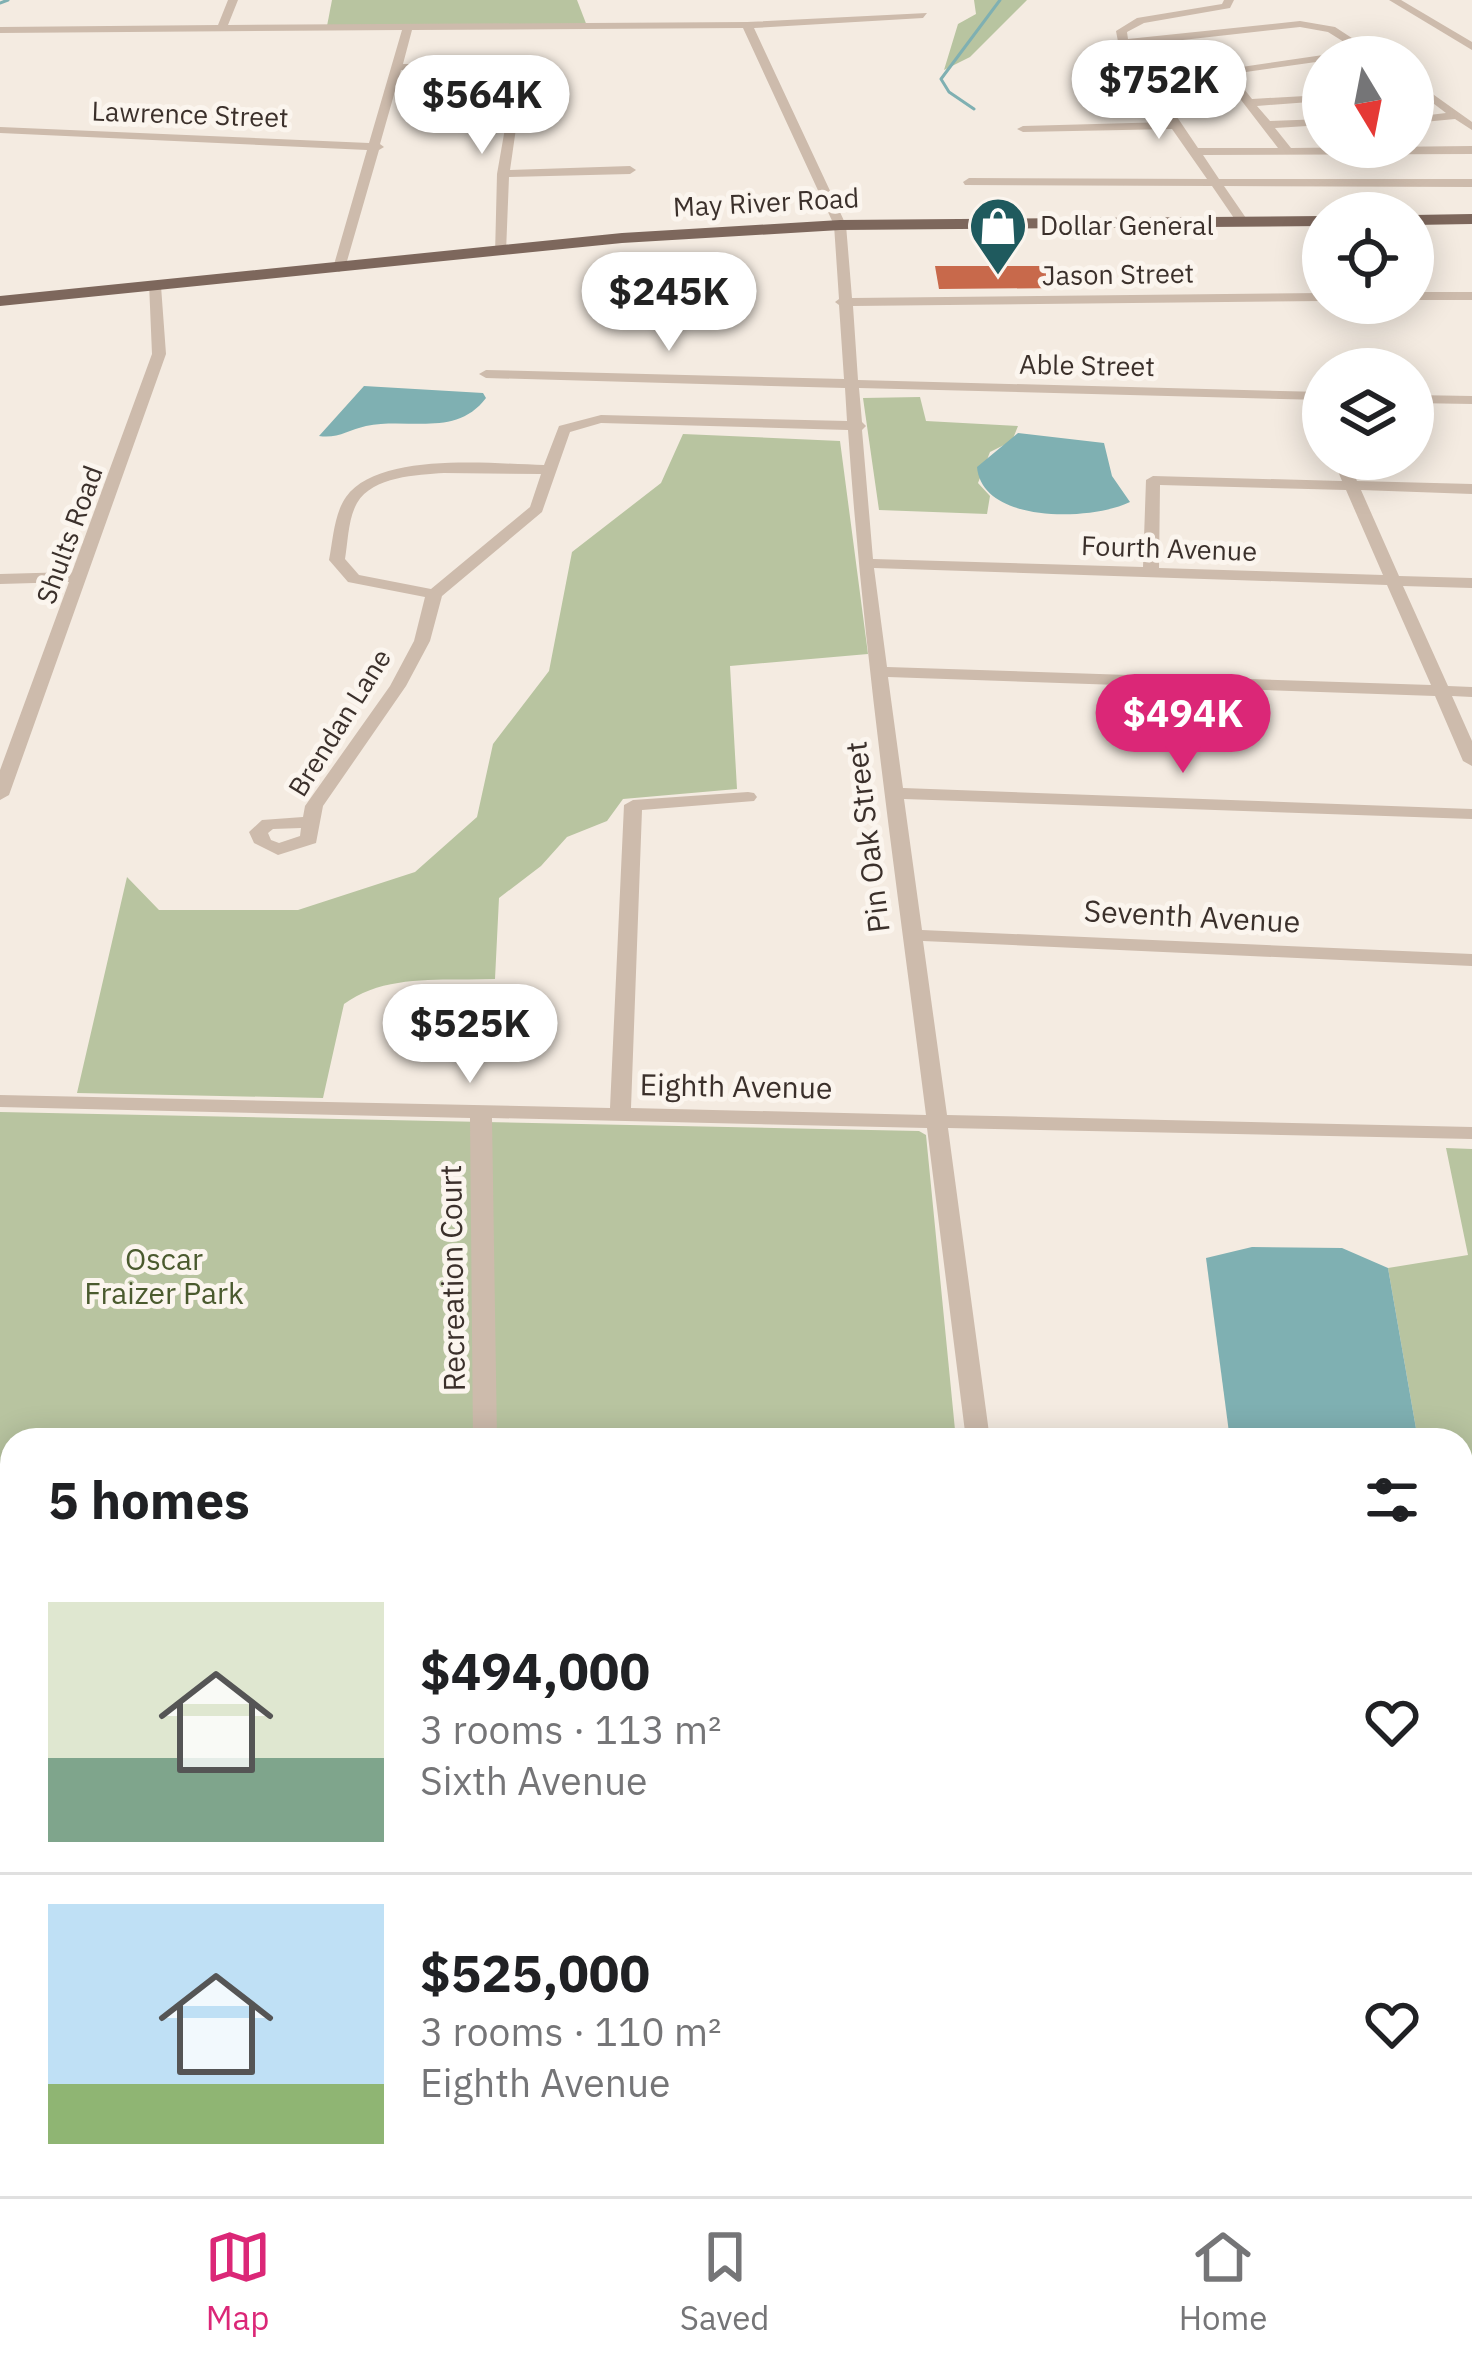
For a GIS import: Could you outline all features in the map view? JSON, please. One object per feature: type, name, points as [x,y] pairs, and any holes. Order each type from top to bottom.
[{"type":"main road","name":"May River Road","points":[[0,301],[500,252],[840,225],[1302,220]]},
{"type":"main road","points":[[1434,220],[1472,220]]},
{"type":"street","points":[[222,28],[233,0]]},
{"type":"street","points":[[1229,0],[1226,6],[1204,12],[1141,20],[1121,31],[1123,43],[1242,221]]},
{"type":"street","points":[[1394,0],[1472,47]]},
{"type":"street","points":[[0,30],[747,25],[923,15]]},
{"type":"street","points":[[1123,43],[1300,24],[1331,29],[1342,36]]},
{"type":"street","points":[[747,25],[840,225]]},
{"type":"street","points":[[339,268],[378,147],[408,27]]},
{"type":"street","points":[[1287,152],[1225,72],[1302,61]]},
{"type":"street","points":[[399,68],[521,68],[503,174],[500,252]]},
{"type":"street","points":[[1249,104],[1302,100]]},
{"type":"street","points":[[1434,101],[1472,127]]},
{"type":"street","points":[[1434,118],[1455,116]]},
{"type":"street","points":[[1268,125],[1302,123]]},
{"type":"street","points":[[1023,128],[1177,125]]},
{"type":"street","name":"Lawrence Street","points":[[0,130],[378,147]]},
{"type":"street","points":[[1196,152],[1472,150]]},
{"type":"street","points":[[503,174],[631,170]]},
{"type":"street","points":[[969,182],[1472,184]]},
{"type":"street","name":"Pin Oak Street","points":[[840,225],[842,302],[859,426],[865,563],[977,1428]]},
{"type":"street","name":"Shults Road","points":[[0,796],[159,354],[154,286]]},
{"type":"street","points":[[1434,296],[1472,296]]},
{"type":"street","name":"Jason Street","points":[[842,302],[1302,297]]},
{"type":"street","name":"Able Street","points":[[486,374],[1302,396]]},
{"type":"street","points":[[1434,399],[1472,400]]},
{"type":"street","points":[[546,470],[422,470],[377,478],[351,499],[337,560],[354,579],[434,594],[537,509],[546,470],[565,429],[601,418],[859,426]]},
{"type":"street","points":[[1151,572],[1153,480],[1472,489]]},
{"type":"street","points":[[1349,480],[1472,761]]},
{"type":"street","name":"Fourth Avenue","points":[[865,563],[1472,583]]},
{"type":"street","points":[[0,579],[81,577]]},
{"type":"street","name":"Brendan Lane","points":[[311,822],[314,806],[398,686],[422,641],[434,594]]},
{"type":"street","points":[[878,672],[1472,692]]},
{"type":"street","points":[[892,793],[1472,814]]},
{"type":"street","points":[[620,1115],[633,805],[748,797]]},
{"type":"street","name":"Seventh Avenue","points":[[910,935],[1472,960]]},
{"type":"street","name":"Eighth Avenue","points":[[0,1101],[1472,1133]]},
{"type":"street","name":"Recreation Court","points":[[482,1114],[485,1428]]},
{"type":"green space","points":[[332,0],[577,0],[587,26],[327,26]]},
{"type":"green space","points":[[974,0],[1027,0],[970,57],[944,70],[958,24],[976,14]]},
{"type":"green space","points":[[920,397],[926,421],[1018,426],[1012,441],[990,452],[978,483],[990,496],[987,514],[879,510],[863,398]]},
{"type":"green space","points":[[683,434],[840,441],[868,654],[730,666],[737,789],[623,799],[607,821],[567,837],[541,866],[499,898],[495,979],[397,983],[344,1004],[323,1098],[77,1093],[127,877],[159,910],[298,910],[415,872],[477,817],[493,744],[549,671],[572,552],[661,483]]},
{"type":"green space","name":"Oscar Fraizer Park","points":[[0,1112],[919,1131],[926,1135],[955,1428],[0,1428]]},
{"type":"green space","points":[[1446,1148],[1472,1149],[1472,1428],[1416,1428],[1388,1268],[1468,1255]]},
{"type":"water","points":[[364,386],[483,393],[486,398],[474,410],[446,422],[382,424],[319,436]]},
{"type":"water","points":[[1018,433],[1104,443],[1112,476],[1130,502],[1066,514],[1017,508],[998,499],[983,486],[977,467]]},
{"type":"water","points":[[1252,1247],[1342,1248],[1388,1268],[1416,1428],[1228,1428],[1206,1258]]},
{"type":"building","name":"Dollar General","points":[[935,266],[1057,266],[1063,288],[939,289]]},
{"type":"waterway","points":[[0,3],[8,0]]},
{"type":"waterway","points":[[974,109],[949,92],[941,79],[1000,0]]},
{"type":"place","name":"Dollar General","points":[[998,277]]}]
